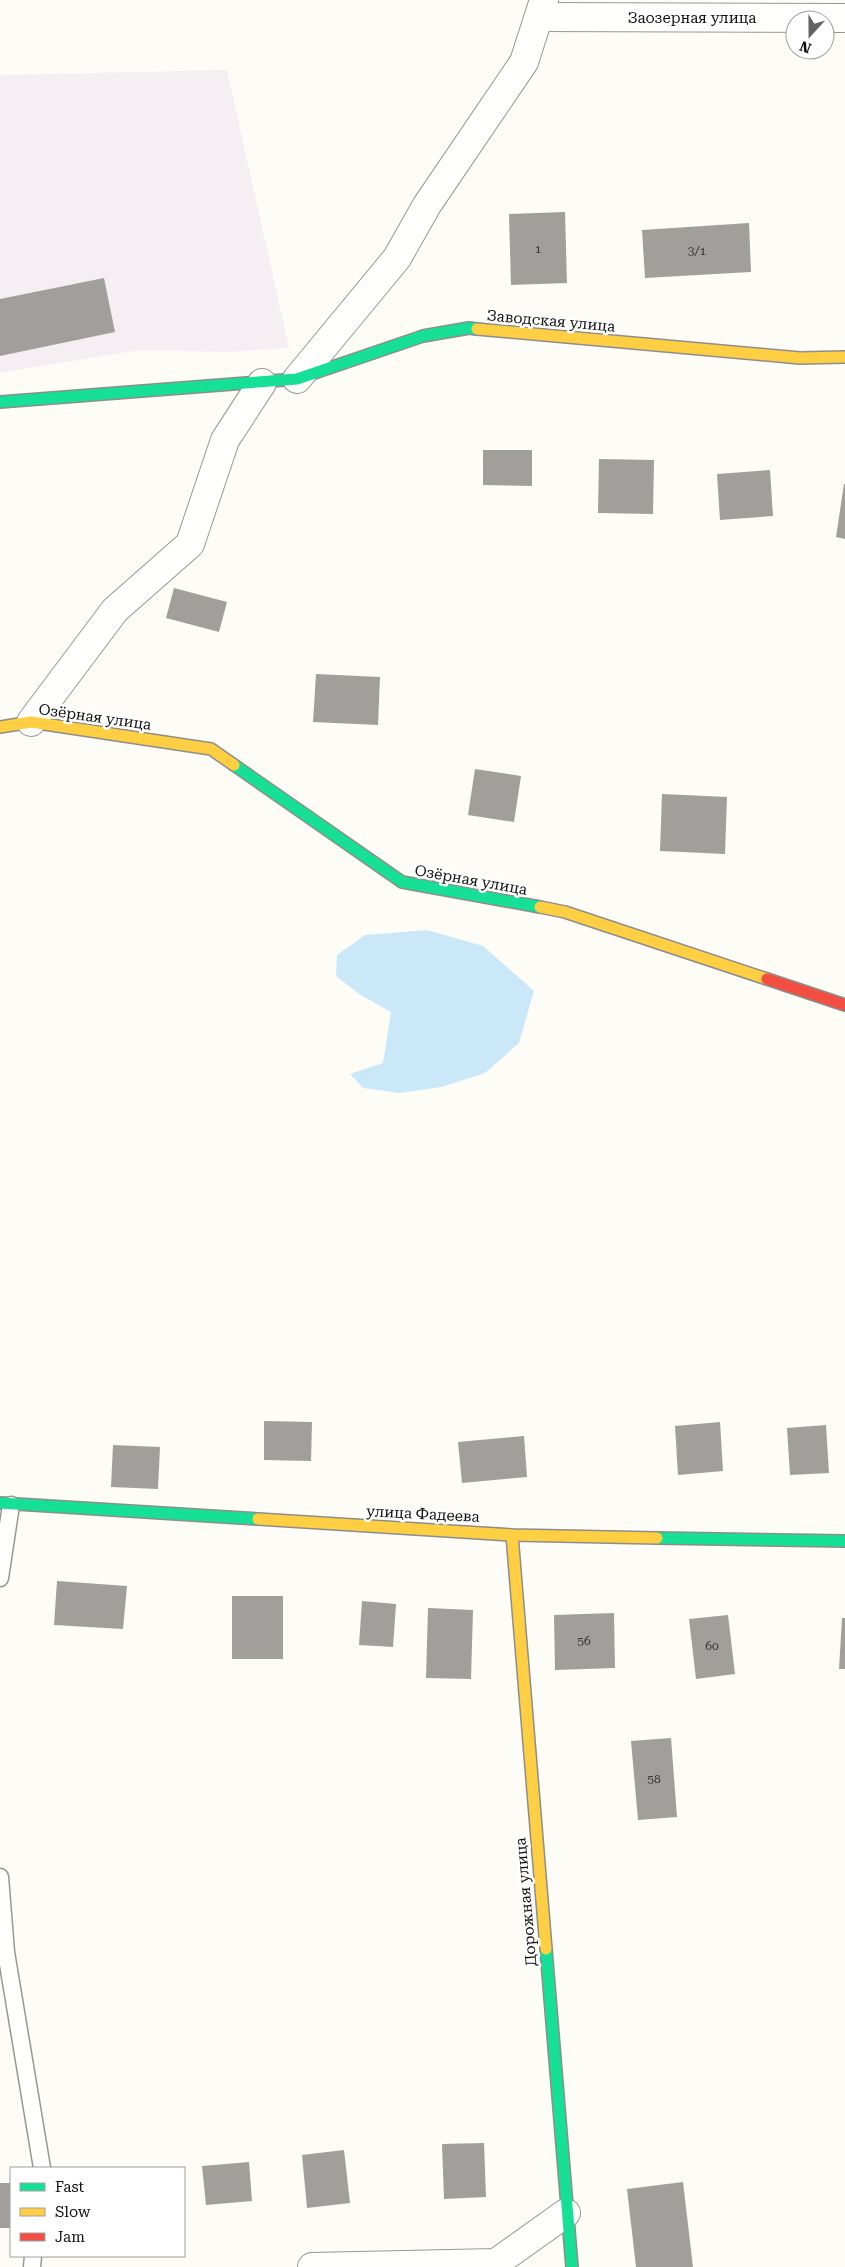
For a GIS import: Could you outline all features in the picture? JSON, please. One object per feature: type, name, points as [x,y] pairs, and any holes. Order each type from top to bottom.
[{"type":"street","name":"Заозерная улица","points":[[541,9],[845,18]]},
{"type":"street","points":[[297,379],[397,258],[427,205],[524,62],[541,9]]},
{"type":"street","name":"Заводская улица","points":[[0,402],[297,379],[423,336],[469,328],[800,358],[845,356]]},
{"type":"street","points":[[31,722],[115,610],[190,544],[225,440],[262,383]]},
{"type":"street","name":"Озёрная улица","points":[[0,728],[31,722],[210,749],[402,882],[565,912],[845,1005]]},
{"type":"street","name":"улица Фадеева","points":[[6,1504],[512,1535],[845,1541]]},
{"type":"street","name":"Дорожная улица","points":[[512,1535],[566,2213],[572,2267]]},
{"type":"street","points":[[312,2267],[496,2263],[566,2213]]},
{"type":"lane","points":[[0,1578],[6,1504]]},
{"type":"lane","points":[[0,1878],[6,1952],[42,2167]]},
{"type":"shaded area","points":[[227,70],[289,348],[229,352],[140,350],[0,373],[0,75]]},
{"type":"water","points":[[427,930],[483,946],[534,991],[519,1043],[485,1073],[441,1087],[400,1093],[363,1088],[350,1074],[383,1063],[391,1012],[359,994],[336,976],[337,955],[365,935]]},
{"type":"building","points":[[565,212],[567,283],[511,285],[509,214]]},
{"type":"building","points":[[749,223],[751,272],[645,278],[642,230]]},
{"type":"building","points":[[104,278],[115,332],[0,356],[0,299]]},
{"type":"building","points":[[483,450],[532,450],[532,486],[483,485]]},
{"type":"building","points":[[599,459],[654,460],[653,514],[598,513]]},
{"type":"building","points":[[770,470],[773,516],[720,520],[717,474]]},
{"type":"building","points":[[845,484],[845,539],[836,537]]},
{"type":"building","points":[[174,588],[227,602],[219,632],[166,618]]},
{"type":"building","points":[[316,674],[380,677],[378,725],[313,722]]},
{"type":"building","points":[[475,769],[521,776],[514,822],[468,815]]},
{"type":"building","points":[[662,794],[727,797],[725,854],[660,851]]},
{"type":"building","points":[[264,1421],[312,1422],[311,1461],[264,1460]]},
{"type":"building","points":[[720,1422],[723,1471],[678,1475],[675,1426]]},
{"type":"building","points":[[826,1425],[829,1473],[790,1475],[787,1428]]},
{"type":"building","points":[[524,1436],[527,1477],[462,1483],[458,1442]]},
{"type":"building","points":[[113,1445],[160,1447],[158,1489],[111,1487]]},
{"type":"building","points":[[57,1581],[127,1586],[123,1629],[54,1625]]},
{"type":"building","points":[[232,1596],[283,1596],[283,1659],[232,1659]]},
{"type":"building","points":[[362,1601],[396,1604],[393,1647],[359,1645]]},
{"type":"building","points":[[428,1608],[473,1610],[471,1679],[426,1678]]},
{"type":"building","points":[[614,1613],[615,1668],[555,1670],[554,1615]]},
{"type":"building","points":[[728,1615],[735,1674],[696,1679],[689,1619]]},
{"type":"building","points":[[842,1618],[845,1618],[845,1669],[839,1669]]},
{"type":"building","points":[[671,1738],[677,1817],[638,1820],[631,1741]]},
{"type":"building","points":[[484,2143],[486,2197],[444,2199],[442,2144]]},
{"type":"building","points":[[344,2150],[350,2203],[307,2208],[302,2155]]},
{"type":"building","points":[[249,2162],[252,2201],[206,2205],[202,2166]]},
{"type":"building","points":[[683,2182],[693,2267],[636,2267],[627,2189]]},
{"type":"building","points":[[0,2183],[10,2183],[10,2228],[0,2228]]},
{"type":"traffic: fast","points":[[0,402],[297,379],[423,336],[469,328],[477,329]]},
{"type":"traffic: fast","points":[[234,765],[402,882],[540,907]]},
{"type":"traffic: fast","points":[[0,1503],[258,1519]]},
{"type":"traffic: fast","points":[[657,1538],[845,1541]]},
{"type":"traffic: fast","points":[[546,1949],[572,2267]]},
{"type":"traffic: slow","points":[[477,329],[800,358],[845,357]]},
{"type":"traffic: slow","points":[[0,727],[31,722],[211,749],[234,765]]},
{"type":"traffic: slow","points":[[540,907],[565,912],[767,979]]},
{"type":"traffic: slow","points":[[258,1519],[512,1535],[657,1538]]},
{"type":"traffic: slow","points":[[512,1535],[546,1949]]},
{"type":"traffic: jam","points":[[767,979],[845,1005]]}]
